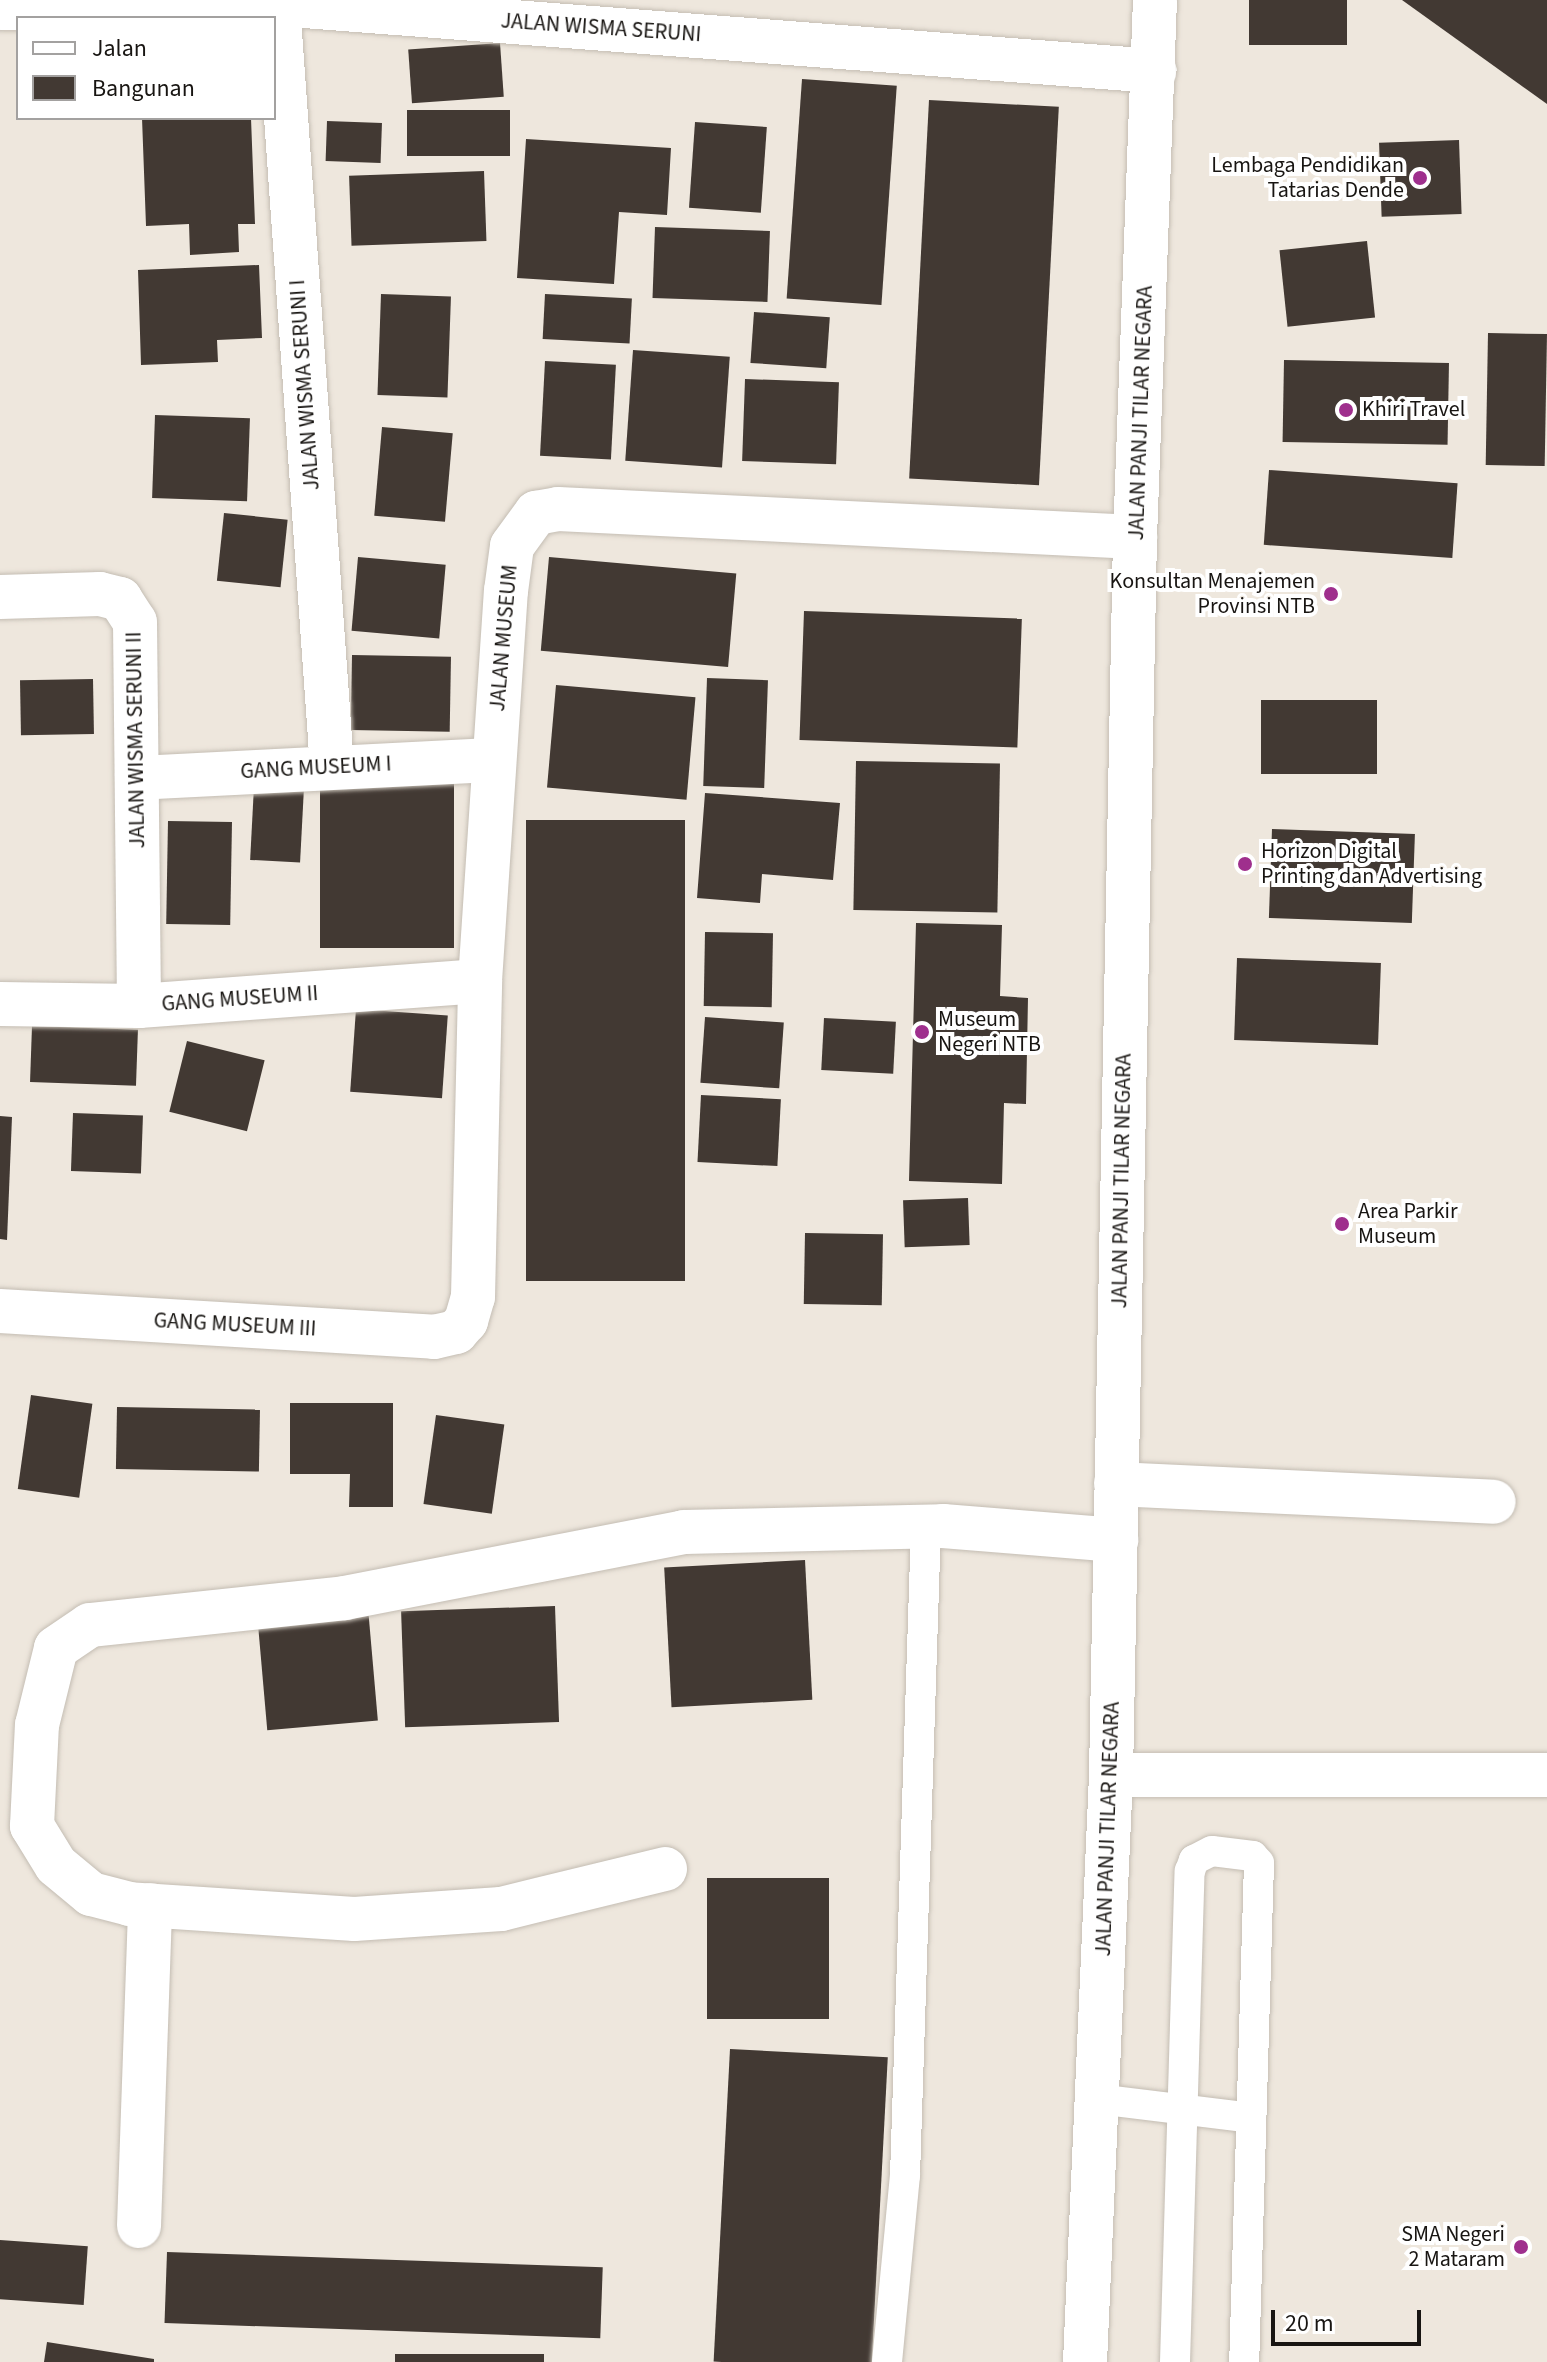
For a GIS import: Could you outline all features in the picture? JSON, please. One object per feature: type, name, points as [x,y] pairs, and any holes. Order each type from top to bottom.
[{"type":"street","name":"JALAN PANJI TILAR NEGARA","points":[[1085,2362],[1111,1775],[1135,537],[1155,0]]},
{"type":"street","name":"JALAN WISMA SERUNI","points":[[0,8],[278,4],[1154,71]]},
{"type":"street","name":"JALAN WISMA SERUNI I","points":[[278,4],[332,766]]},
{"type":"street","name":"JALAN MUSEUM","points":[[466,1321],[473,1297],[480,981],[512,546],[536,513],[558,509],[1135,537]]},
{"type":"street","name":"JALAN WISMA SERUNI II","points":[[0,597],[100,594],[120,599],[135,622],[139,1006]]},
{"type":"street","name":"GANG MUSEUM I","points":[[137,778],[494,760]]},
{"type":"street","name":"GANG MUSEUM II","points":[[0,1004],[139,1006],[480,981]]},
{"type":"street","name":"GANG MUSEUM III","points":[[0,1311],[434,1337],[456,1332],[466,1321]]},
{"type":"street","points":[[1116,1484],[1494,1502]]},
{"type":"street","points":[[665,1869],[501,1909],[354,1919],[150,1905],[91,1894],[56,1865],[32,1826],[37,1725],[56,1648],[90,1625],[345,1598],[684,1532],[926,1526],[1116,1540]]},
{"type":"street","points":[[1111,1775],[1547,1775]]},
{"type":"street","points":[[139,2226],[150,1905]]},
{"type":"lane","points":[[887,2362],[905,2176],[926,1526]]},
{"type":"lane","points":[[1175,2362],[1190,1871],[1194,1860],[1212,1851],[1253,1856],[1259,1863],[1244,2362]]},
{"type":"lane","points":[[1097,2099],[1251,2118]]},
{"type":"building","points":[[1249,0],[1347,0],[1347,45],[1249,45]]},
{"type":"building","points":[[1402,0],[1547,0],[1547,104]]},
{"type":"building","points":[[500,43],[504,97],[412,103],[408,49]]},
{"type":"building","points":[[802,79],[897,86],[881,305],[787,298]]},
{"type":"building","points":[[929,100],[1059,107],[1039,485],[909,478]]},
{"type":"building","points":[[407,110],[510,110],[510,156],[407,156]]},
{"type":"building","points":[[142,120],[251,120],[255,224],[238,224],[239,252],[190,255],[189,224],[146,226]]},
{"type":"building","points":[[327,121],[382,123],[381,163],[326,161]]},
{"type":"building","points":[[695,122],[767,127],[761,213],[689,208]]},
{"type":"building","points":[[526,139],[671,148],[667,215],[619,212],[614,284],[517,278]]},
{"type":"building","name":"Lembaga Pendidikan Tatarias Dende","points":[[1459,140],[1462,214],[1382,217],[1379,143]]},
{"type":"building","points":[[484,171],[486,241],[352,246],[349,176]]},
{"type":"building","points":[[655,227],[770,231],[767,302],[653,298]]},
{"type":"building","points":[[1367,241],[1375,318],[1288,327],[1279,250]]},
{"type":"building","points":[[259,265],[262,338],[217,340],[218,362],[141,365],[138,270]]},
{"type":"building","points":[[381,294],[451,296],[447,397],[377,395]]},
{"type":"building","points":[[545,294],[632,299],[630,343],[543,339]]},
{"type":"building","points":[[754,312],[830,317],[826,368],[750,363]]},
{"type":"building","points":[[1488,333],[1547,334],[1545,466],[1486,465]]},
{"type":"building","points":[[633,350],[730,357],[722,467],[625,461]]},
{"type":"building","points":[[1284,360],[1449,363],[1448,445],[1283,442]]},
{"type":"building","points":[[545,361],[616,365],[611,460],[540,456]]},
{"type":"building","points":[[745,379],[839,382],[836,464],[742,461]]},
{"type":"building","points":[[155,415],[250,418],[247,501],[152,498]]},
{"type":"building","points":[[382,427],[453,433],[445,522],[374,516]]},
{"type":"building","points":[[1269,470],[1458,483],[1452,558],[1264,545]]},
{"type":"building","points":[[224,513],[288,520],[281,587],[217,581]]},
{"type":"building","points":[[358,557],[446,565],[439,638],[352,631]]},
{"type":"building","points":[[549,557],[736,573],[728,667],[541,651]]},
{"type":"building","points":[[804,611],[1022,619],[1017,748],[799,740]]},
{"type":"building","points":[[352,655],[451,657],[450,732],[351,730]]},
{"type":"building","points":[[707,678],[768,680],[764,788],[703,786]]},
{"type":"building","points":[[93,679],[94,734],[21,735],[20,680]]},
{"type":"building","points":[[556,685],[695,697],[686,800],[547,788]]},
{"type":"building","points":[[1261,700],[1377,700],[1377,774],[1261,774]]},
{"type":"building","points":[[856,761],[1000,764],[997,912],[853,910]]},
{"type":"building","points":[[320,782],[454,782],[454,948],[320,948]]},
{"type":"building","points":[[254,786],[304,789],[300,863],[250,860]]},
{"type":"building","points":[[705,793],[840,803],[833,880],[762,874],[760,903],[697,898]]},
{"type":"building","points":[[526,820],[685,820],[685,1281],[526,1281]]},
{"type":"building","points":[[168,821],[232,822],[230,925],[166,924]]},
{"type":"building","points":[[1272,829],[1415,834],[1412,923],[1269,918]]},
{"type":"building","points":[[916,923],[1002,925],[1000,996],[1028,998],[1026,1104],[1004,1103],[1002,1184],[909,1181]]},
{"type":"building","points":[[705,932],[773,933],[772,1007],[704,1006]]},
{"type":"building","points":[[1237,958],[1381,963],[1378,1045],[1234,1040]]},
{"type":"building","points":[[356,1009],[448,1015],[442,1098],[350,1092]]},
{"type":"building","points":[[705,1017],[784,1023],[779,1088],[700,1083]]},
{"type":"building","points":[[824,1018],[896,1022],[893,1074],[821,1070]]},
{"type":"building","points":[[32,1026],[138,1030],[136,1086],[30,1082]]},
{"type":"building","points":[[187,1041],[265,1060],[247,1131],[169,1112]]},
{"type":"building","points":[[701,1095],[781,1099],[777,1166],[697,1162]]},
{"type":"building","points":[[73,1113],[143,1115],[141,1173],[71,1171]]},
{"type":"building","points":[[0,1116],[12,1117],[7,1240],[0,1239]]},
{"type":"building","points":[[968,1198],[970,1245],[905,1247],[903,1200]]},
{"type":"building","points":[[805,1233],[883,1234],[882,1305],[804,1304]]},
{"type":"building","points":[[31,1395],[92,1404],[79,1498],[18,1489]]},
{"type":"building","points":[[290,1403],[393,1403],[393,1507],[349,1507],[350,1474],[290,1474]]},
{"type":"building","points":[[117,1407],[260,1409],[259,1471],[116,1469]]},
{"type":"building","points":[[436,1415],[504,1425],[492,1514],[423,1504]]},
{"type":"building","points":[[805,1560],[812,1700],[672,1707],[664,1567]]},
{"type":"building","points":[[555,1606],[559,1722],[405,1727],[401,1611]]},
{"type":"building","points":[[368,1608],[378,1721],[267,1730],[257,1618]]},
{"type":"building","points":[[707,1878],[829,1878],[829,2019],[707,2019]]},
{"type":"building","points":[[730,2049],[888,2057],[872,2362],[714,2362]]},
{"type":"building","points":[[0,2240],[88,2246],[84,2305],[0,2299]]},
{"type":"building","points":[[167,2252],[603,2267],[600,2338],[165,2323]]},
{"type":"building","points":[[47,2342],[154,2359],[154,2362],[44,2362]]},
{"type":"building","points":[[395,2354],[544,2354],[544,2362],[395,2362]]},
{"type":"place","name":"Lembaga Pendidikan Tatarias Dende","points":[[1420,178]]},
{"type":"place","name":"Khiri Travel","points":[[1346,410]]},
{"type":"place","name":"Konsultan Menajemen Provinsi NTB","points":[[1331,594]]},
{"type":"place","name":"Horizon Digital Printing dan Advertising","points":[[1245,864]]},
{"type":"place","name":"Museum Negeri NTB","points":[[922,1032]]},
{"type":"place","name":"Area Parkir Museum","points":[[1342,1224]]},
{"type":"place","name":"SMA Negeri 2 Mataram","points":[[1521,2247]]}]
